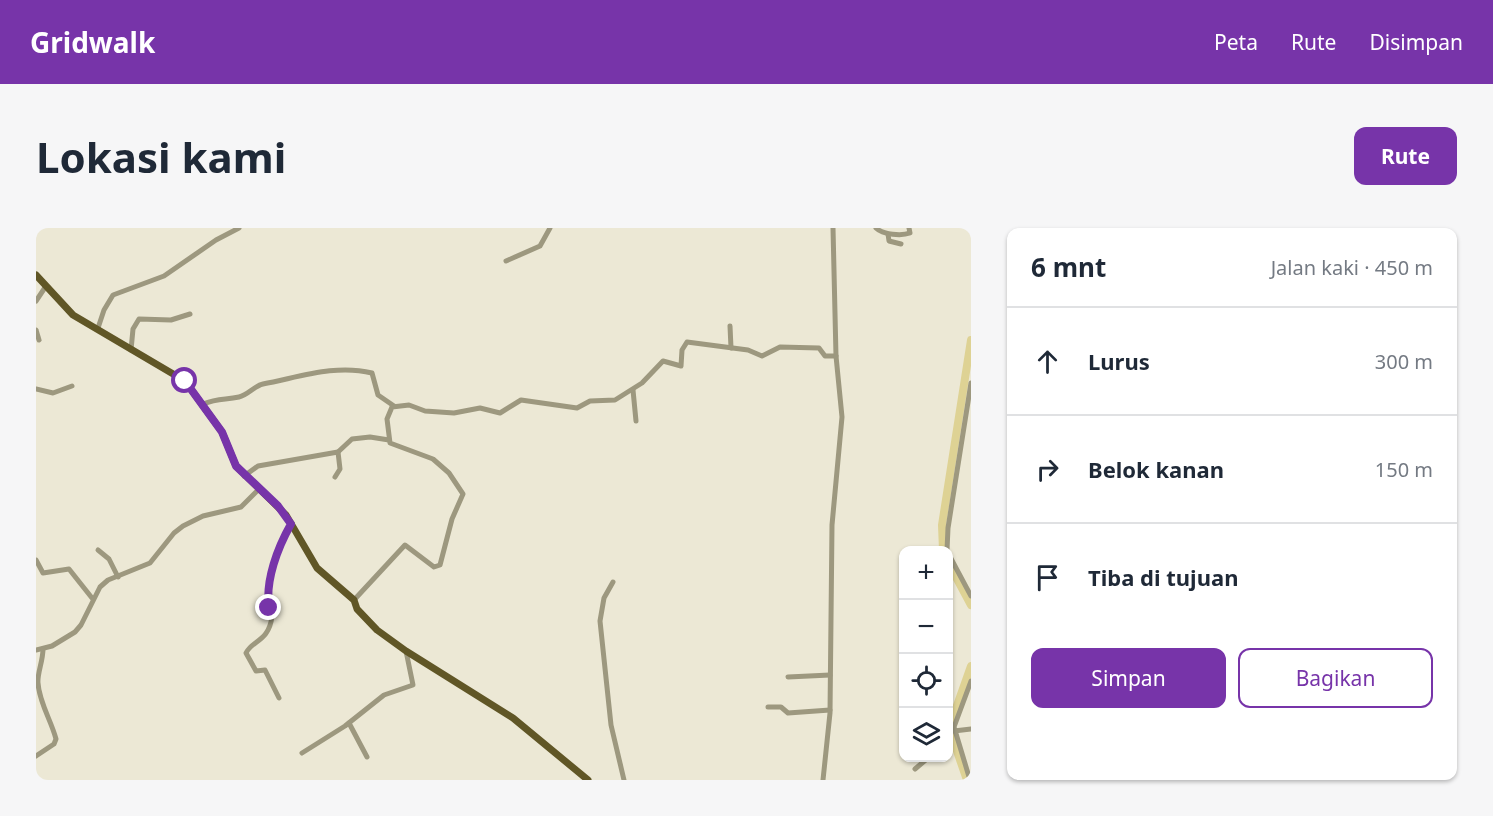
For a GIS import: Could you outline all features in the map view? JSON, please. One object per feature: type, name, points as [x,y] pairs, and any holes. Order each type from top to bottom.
[{"type":"main road","points":[[36,276],[73,315],[176,375],[203,404],[222,432],[231,458],[244,476],[278,506],[317,568],[354,600],[357,609],[377,630],[406,651],[513,718],[588,780]]},
{"type":"street","points":[[98,328],[104,310],[114,295],[164,276],[216,240],[239,228]]},
{"type":"street","points":[[506,261],[540,246],[550,228]]},
{"type":"street","points":[[823,780],[830,710],[832,525],[842,417],[836,356],[833,228]]},
{"type":"street","points":[[876,228],[888,234],[908,235],[909,228]]},
{"type":"street","points":[[888,234],[889,241],[901,244]]},
{"type":"street","points":[[36,301],[46,286]]},
{"type":"street","points":[[131,350],[133,329],[140,319],[171,320],[190,314]]},
{"type":"street","points":[[730,326],[731,348]]},
{"type":"street","points":[[36,330],[39,340]]},
{"type":"street","points":[[203,404],[221,398],[239,398],[262,385],[278,383],[325,369],[372,373],[378,395],[394,406],[410,405],[428,412],[454,413],[480,408],[500,412],[515,402],[524,400],[577,408],[590,401],[615,400],[633,390],[663,361],[681,366],[686,342],[750,350],[762,356],[780,347],[802,350],[812,347],[819,348],[824,356],[836,356]]},
{"type":"street","points":[[948,546],[948,528],[971,383]]},
{"type":"street","points":[[36,389],[53,393],[72,386]]},
{"type":"street","points":[[633,390],[636,421]]},
{"type":"street","points":[[354,600],[405,545],[435,567],[440,566],[452,519],[463,495],[449,473],[437,462],[411,449],[392,445],[389,440],[387,416],[394,406]]},
{"type":"street","points":[[244,476],[258,466],[338,453],[352,439],[370,437],[389,440]]},
{"type":"street","points":[[335,477],[340,469],[338,453]]},
{"type":"street","points":[[36,756],[54,744],[56,739],[47,710],[42,703],[38,684],[43,662],[39,650],[75,632],[81,625],[92,598],[108,580],[150,563],[174,533],[183,526],[203,516],[241,507],[259,489]]},
{"type":"street","points":[[279,698],[265,670],[256,671],[247,651],[265,635],[272,616],[268,590],[279,548],[291,524]]},
{"type":"street","points":[[98,550],[109,559],[118,577]]},
{"type":"street","points":[[36,560],[43,573],[69,569],[92,598]]},
{"type":"street","points":[[953,562],[971,596]]},
{"type":"street","points":[[613,582],[604,598],[600,621],[611,725],[624,780]]},
{"type":"street","points":[[302,753],[349,723],[384,695],[414,684],[406,651]]},
{"type":"street","points":[[788,677],[830,675]]},
{"type":"street","points":[[970,780],[953,741],[954,731],[971,681]]},
{"type":"street","points":[[768,707],[781,707],[788,714],[830,710]]},
{"type":"street","points":[[349,723],[367,757]]},
{"type":"street","points":[[954,731],[971,729]]},
{"type":"street","points":[[915,769],[923,762]]},
{"type":"waterway","points":[[943,546],[942,525],[971,340]]},
{"type":"waterway","points":[[953,571],[971,605]]},
{"type":"waterway","points":[[967,780],[949,728],[971,666]]},
{"type":"route","points":[[185,381],[222,432],[236,466],[278,506],[291,524],[279,548],[275,563],[268,590],[269,608]]}]
